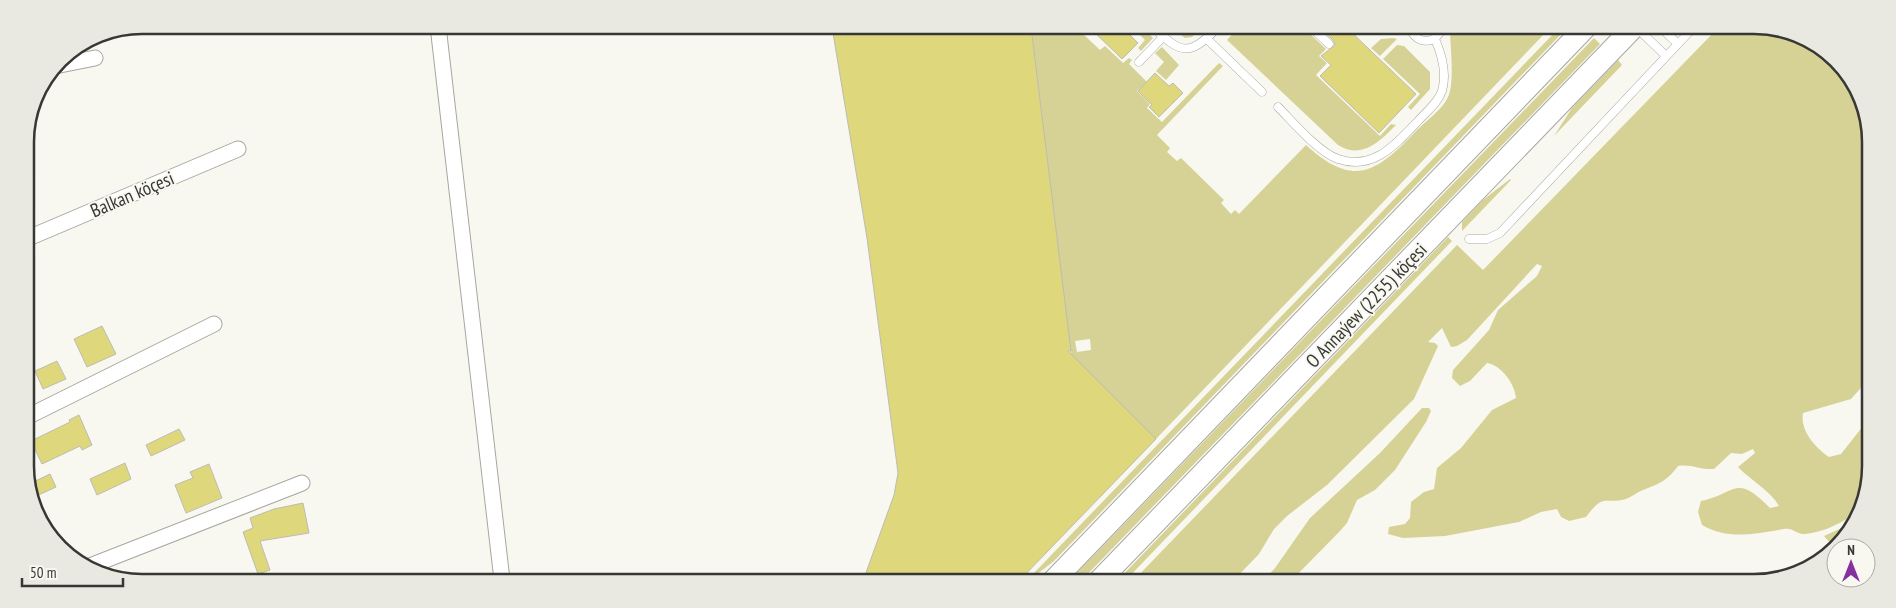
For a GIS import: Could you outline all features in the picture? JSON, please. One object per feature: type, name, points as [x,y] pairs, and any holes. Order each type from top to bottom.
[{"type":"main road","name":"O Annaýew (2255) köçesi","points":[[1060,574],[1579,34]]},
{"type":"main road","name":"O Annaýew (2255) köçesi","points":[[1106,574],[1627,34]]},
{"type":"street","points":[[439,34],[501,574]]},
{"type":"street","points":[[67,64],[95,58]]},
{"type":"street","name":"Balkan köçesi","points":[[34,236],[238,149]]},
{"type":"street","points":[[34,414],[214,324]]},
{"type":"street","points":[[96,564],[302,482]]},
{"type":"lane","points":[[1159,34],[1178,48],[1187,50],[1198,46],[1212,34]]},
{"type":"lane","points":[[1318,34],[1329,44]]},
{"type":"lane","points":[[1413,34],[1422,41],[1435,39],[1438,34]]},
{"type":"lane","points":[[1643,34],[1666,56]]},
{"type":"lane","points":[[1667,34],[1678,44]]},
{"type":"lane","points":[[1469,239],[1487,239],[1500,233],[1687,34]]},
{"type":"lane","points":[[1139,62],[1163,37]]},
{"type":"lane","points":[[1207,39],[1262,92]]},
{"type":"lane","points":[[1278,107],[1331,156],[1357,162],[1374,159],[1390,150],[1432,106],[1442,92],[1442,61],[1435,39]]},
{"type":"shaded area","points":[[1032,34],[1083,34],[1100,50],[1105,46],[1123,63],[1129,58],[1132,60],[1129,64],[1147,82],[1137,91],[1150,104],[1147,108],[1162,122],[1219,63],[1223,66],[1157,135],[1170,148],[1167,152],[1177,161],[1181,158],[1224,200],[1221,203],[1231,214],[1235,210],[1239,214],[1306,145],[1323,159],[1352,171],[1365,170],[1378,165],[1390,156],[1439,110],[1448,97],[1452,73],[1450,34],[1544,34],[1156,439],[1071,355]],"holes":[[[1090,339],[1091,350],[1077,352],[1075,341]]]},
{"type":"shaded area","points":[[1139,34],[1149,34],[1153,38],[1141,51],[1138,48],[1145,40]]},
{"type":"shaded area","points":[[1179,34],[1195,34],[1192,37],[1185,38]]},
{"type":"shaded area","points":[[1232,34],[1310,34],[1326,49],[1319,56],[1327,63],[1316,75],[1380,136],[1391,124],[1396,125],[1370,147],[1355,150],[1338,145],[1227,40]]},
{"type":"shaded area","points":[[1553,34],[1561,34],[1054,561],[1037,574],[1034,573]]},
{"type":"shaded area","points":[[1712,34],[1754,34],[1782,37],[1814,52],[1844,82],[1857,107],[1861,128],[1862,387],[1851,399],[1803,413],[1806,432],[1829,457],[1841,454],[1862,427],[1861,480],[1859,494],[1850,517],[1831,527],[1805,534],[1787,529],[1752,534],[1732,534],[1712,530],[1702,525],[1698,512],[1701,501],[1736,488],[1749,491],[1770,508],[1779,506],[1765,490],[1738,467],[1755,453],[1753,449],[1742,454],[1731,453],[1714,469],[1678,466],[1666,479],[1658,484],[1626,499],[1601,502],[1586,517],[1569,521],[1561,517],[1557,509],[1541,512],[1519,522],[1445,536],[1403,538],[1388,534],[1389,527],[1405,524],[1410,518],[1411,502],[1424,492],[1434,489],[1437,468],[1461,448],[1492,410],[1516,398],[1510,381],[1497,367],[1487,363],[1470,381],[1460,386],[1452,378],[1453,370],[1489,330],[1498,310],[1537,276],[1542,266],[1537,264],[1467,340],[1451,347],[1442,328],[1428,342],[1435,343],[1438,346],[1414,399],[1327,485],[1287,516],[1274,529],[1259,554],[1240,574],[1140,574],[1457,245],[1483,270]]},
{"type":"shaded area","points":[[1594,38],[1600,44],[1088,574],[1076,574]]},
{"type":"shaded area","points":[[1381,39],[1397,39],[1380,56],[1371,48]]},
{"type":"shaded area","points":[[1397,45],[1404,46],[1430,72],[1430,89],[1411,110],[1408,107],[1420,94],[1383,59]]},
{"type":"shaded area","points":[[1162,47],[1179,65],[1166,80],[1156,71],[1164,62],[1155,53]]},
{"type":"shaded area","points":[[1618,60],[1622,65],[1554,136],[1572,108]]},
{"type":"shaded area","points":[[1510,179],[1462,231],[1462,222],[1483,200]]},
{"type":"shaded area","points":[[1448,237],[1452,241],[1132,574],[1124,574]]},
{"type":"shaded area","points":[[1422,408],[1429,408],[1431,411],[1426,422],[1395,470],[1375,490],[1357,500],[1347,523],[1340,531],[1298,574],[1269,574],[1310,518],[1380,453]]},
{"type":"shaded area","points":[[1843,527],[1834,538],[1826,538],[1824,536]]},
{"type":"building","points":[[833,34],[1032,34],[1071,351],[1068,351],[1156,439],[1026,574],[866,574],[894,495],[898,473],[867,238]]},
{"type":"building","points":[[1096,34],[1129,34],[1138,43],[1122,59]]},
{"type":"building","points":[[1326,34],[1353,34],[1416,94],[1379,133],[1320,76],[1331,65],[1321,56],[1335,45]]},
{"type":"building","points":[[1155,73],[1169,86],[1173,83],[1183,93],[1159,117],[1149,107],[1152,105],[1138,91]]},
{"type":"building","points":[[102,326],[116,354],[87,367],[74,339]]},
{"type":"building","points":[[57,361],[66,379],[43,389],[35,371]]},
{"type":"building","points":[[79,415],[92,445],[82,450],[80,446],[42,464],[34,447],[34,440],[70,422],[69,420]]},
{"type":"building","points":[[179,429],[185,440],[151,456],[146,445]]},
{"type":"building","points":[[125,463],[131,479],[97,495],[90,479]]},
{"type":"building","points":[[209,464],[222,498],[186,513],[175,485],[193,478],[190,472]]},
{"type":"building","points":[[50,474],[56,487],[38,495],[35,481]]},
{"type":"building","points":[[303,503],[309,533],[260,541],[270,570],[258,574],[243,532],[253,528],[250,518],[274,509]]}]
